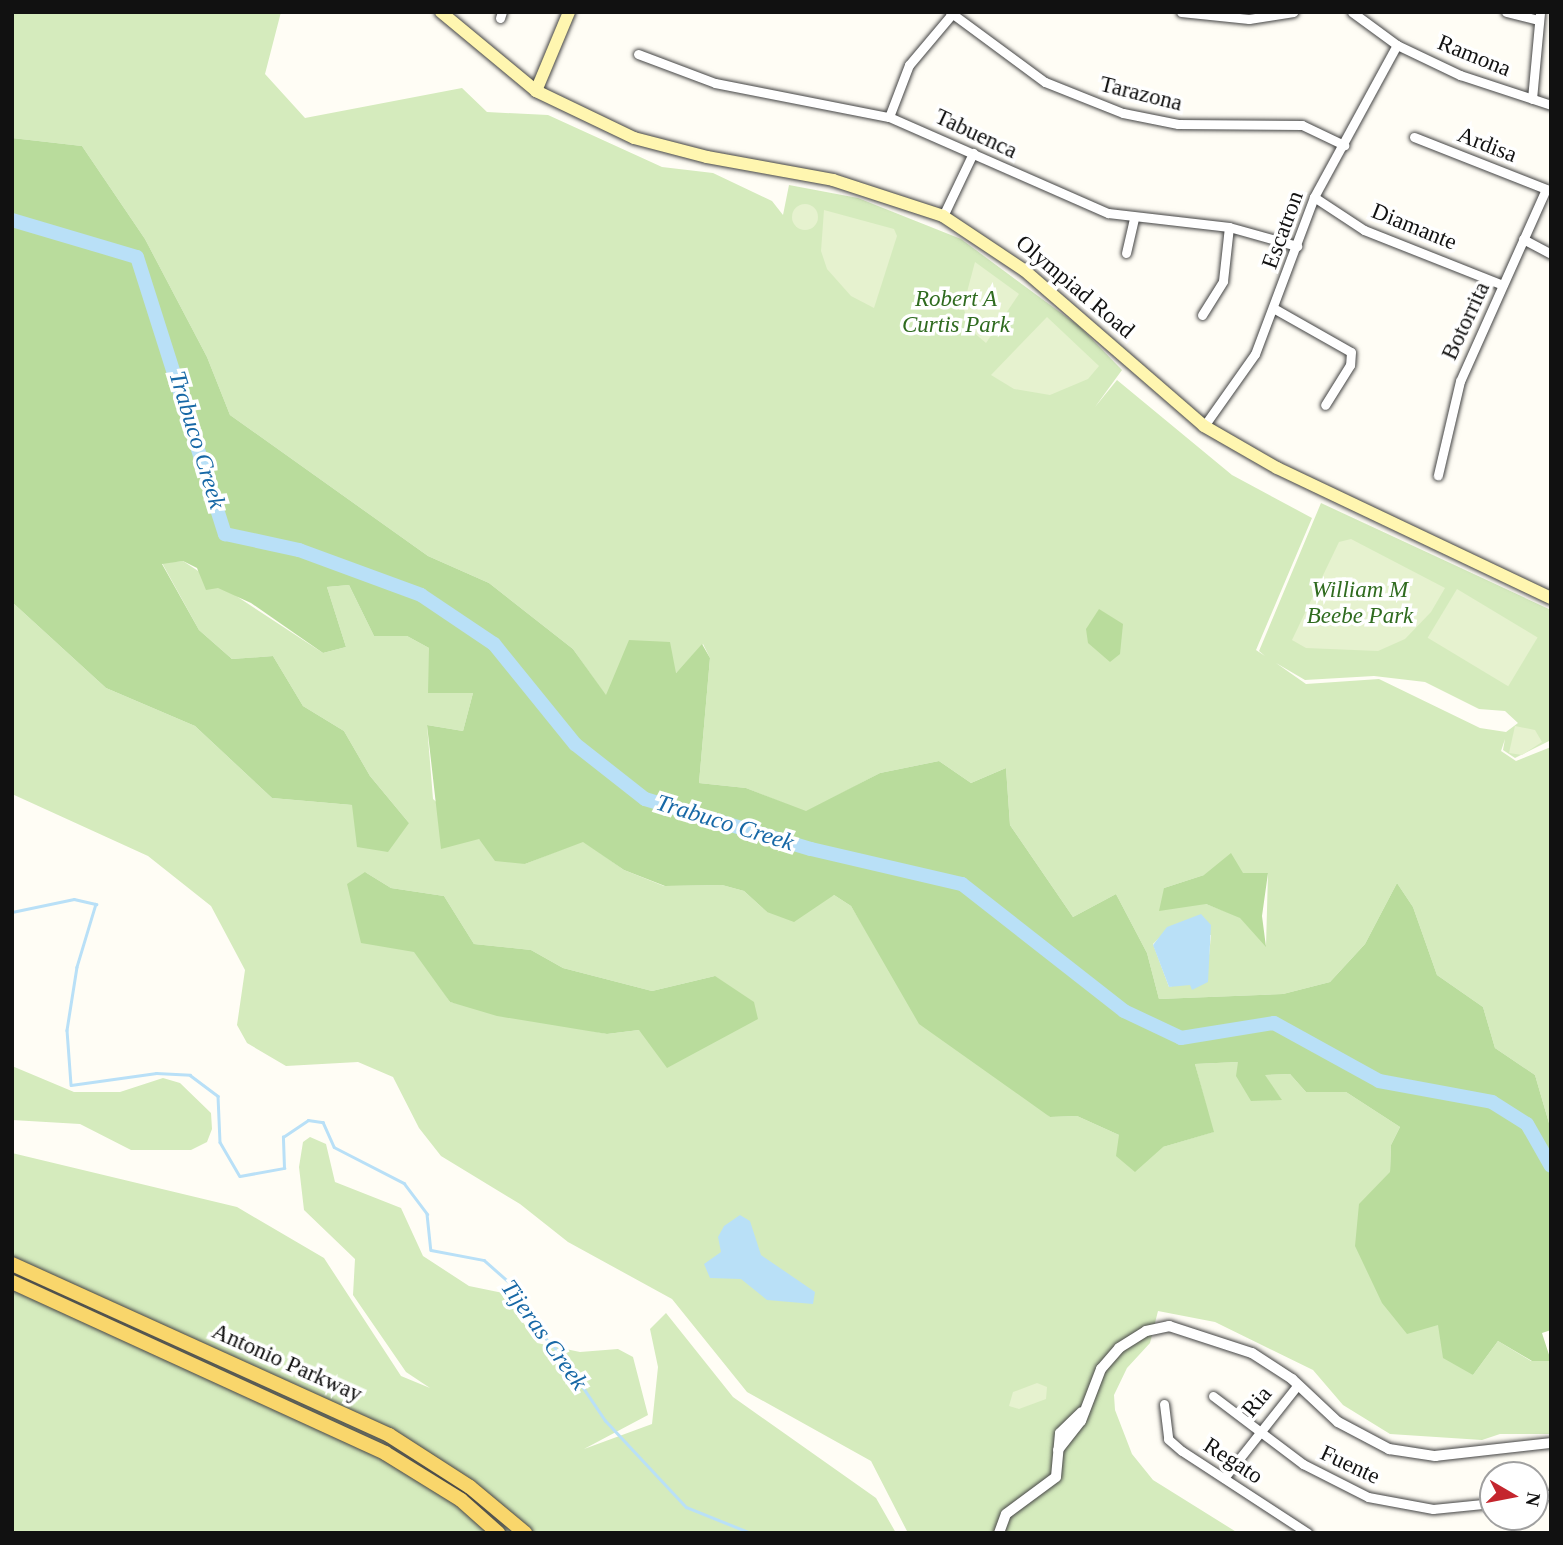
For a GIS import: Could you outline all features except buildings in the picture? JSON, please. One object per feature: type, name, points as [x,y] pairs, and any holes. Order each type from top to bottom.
[{"type":"main road","name":"Olympiad Road","points":[[441,12],[536,91],[634,138],[834,180],[943,216],[1024,270],[1204,426],[1278,468],[1551,598]]},
{"type":"main road","points":[[536,91],[569,12]]},
{"type":"main road","name":"Antonio Parkway","points":[[12,1264],[389,1435],[470,1487],[526,1533]]},
{"type":"main road","name":"Antonio Parkway","points":[[12,1282],[384,1452],[461,1500],[498,1533]]},
{"type":"street","points":[[1181,12],[1249,19],[1293,12]]},
{"type":"street","name":"Ramona","points":[[1352,12],[1397,45],[1551,105]]},
{"type":"street","points":[[1506,12],[1539,16],[1532,99]]},
{"type":"street","points":[[889,117],[909,65],[951,13]]},
{"type":"street","name":"Tarazona","points":[[951,13],[1045,82],[1113,110],[1178,124],[1302,125],[1344,145]]},
{"type":"street","name":"Escatron","points":[[1204,426],[1255,354],[1275,309],[1314,197],[1397,45]]},
{"type":"street","name":"Tabuenca","points":[[638,54],[715,83],[889,117],[1087,206],[1133,219],[1229,227],[1297,246]]},
{"type":"street","name":"Ardisa","points":[[1413,137],[1546,189]]},
{"type":"street","points":[[943,216],[973,153]]},
{"type":"street","name":"Botorrita","points":[[1438,475],[1460,381],[1546,189]]},
{"type":"street","name":"Diamante","points":[[1314,197],[1364,230],[1503,285]]},
{"type":"street","points":[[1126,253],[1133,219]]},
{"type":"street","points":[[1202,315],[1223,281],[1229,227]]},
{"type":"street","points":[[1523,239],[1551,254]]},
{"type":"street","points":[[1275,309],[1350,352],[1350,365],[1325,405]]},
{"type":"street","points":[[999,1533],[1006,1514],[1056,1477],[1058,1450],[1082,1412],[1101,1369],[1119,1348],[1161,1326],[1198,1332],[1245,1350],[1295,1383],[1358,1436],[1402,1452],[1450,1456],[1551,1443]]},
{"type":"street","name":"Ria","points":[[1224,1478],[1295,1383]]},
{"type":"street","name":"Fuente","points":[[1213,1396],[1325,1478],[1378,1500],[1433,1508],[1479,1504]]},
{"type":"street","name":"Regato","points":[[1164,1404],[1168,1438],[1308,1533]]},
{"type":"green space","points":[[12,12],[281,12],[265,74],[305,118],[462,88],[487,112],[548,115],[662,167],[713,173],[772,201],[783,215],[789,185],[858,198],[961,239],[1080,327],[1122,370],[1095,407],[1117,380],[1232,475],[1312,518],[1256,650],[1265,656],[1259,651],[1321,503],[1551,610],[1551,740],[1515,758],[1503,750],[1505,739],[1501,751],[1516,761],[1551,747],[1551,1130],[1535,1075],[1495,1048],[1483,1007],[1437,975],[1413,907],[1397,883],[1365,944],[1330,982],[1283,994],[1159,999],[1147,953],[1116,894],[1073,917],[1010,825],[1006,768],[971,783],[939,761],[880,773],[806,812],[746,788],[699,783],[710,658],[703,644],[675,674],[606,696],[573,649],[489,583],[428,556],[230,415],[207,357],[145,239],[82,146],[12,138]],"holes":[[[1276,663],[1305,680],[1374,676],[1425,682],[1479,709],[1505,711],[1518,723],[1506,732],[1480,728],[1379,679],[1306,684]],[[1268,873],[1266,946],[1240,917],[1164,888],[1204,875]],[[1211,935],[1207,976],[1169,987],[1153,944],[1159,938]]]},
{"type":"green space","points":[[12,138],[82,146],[145,239],[207,357],[230,415],[428,556],[489,583],[573,649],[606,695],[629,640],[670,642],[676,673],[702,644],[710,658],[699,783],[746,788],[806,811],[880,773],[939,761],[971,783],[1006,768],[1010,825],[1073,917],[1116,894],[1147,953],[1159,999],[1283,994],[1330,982],[1365,944],[1397,883],[1413,907],[1437,975],[1483,1007],[1495,1048],[1535,1075],[1551,1130],[1551,1330],[1542,1333],[1551,1361],[1532,1361],[1498,1341],[1473,1375],[1443,1358],[1438,1325],[1407,1334],[1382,1303],[1355,1246],[1359,1204],[1390,1172],[1391,1145],[1400,1127],[1346,1092],[1306,1092],[1290,1074],[1265,1075],[1282,1100],[1251,1101],[1236,1076],[1238,1062],[1195,1064],[1214,1132],[1163,1147],[1135,1172],[1116,1156],[1119,1135],[1077,1116],[1050,1117],[919,1024],[851,906],[834,895],[794,922],[767,912],[744,891],[722,885],[665,886],[624,870],[583,842],[525,864],[495,861],[479,839],[441,849],[427,725],[463,731],[473,693],[428,693],[429,648],[407,636],[374,636],[349,585],[327,587],[346,647],[323,653],[251,603],[218,588],[206,590],[197,568],[183,561],[162,564],[199,630],[232,659],[273,656],[303,706],[344,731],[370,776],[409,823],[388,852],[357,847],[352,805],[272,798],[195,726],[106,688],[12,602]]},
{"type":"green space","points":[[805,204],[814,208],[818,217],[814,226],[805,230],[796,226],[792,217],[796,208]]},
{"type":"green space","points":[[824,210],[894,229],[897,236],[874,308],[851,296],[827,269],[821,251]]},
{"type":"green space","points":[[975,262],[1019,294],[986,343],[972,331],[963,307]]},
{"type":"green space","points":[[1047,317],[1099,366],[1088,379],[1050,395],[1014,389],[991,375]]},
{"type":"green space","name":"William M Beebe Park","points":[[1351,539],[1445,588],[1431,612],[1405,639],[1378,651],[1306,648],[1292,640],[1339,542]]},
{"type":"green space","points":[[183,561],[323,653],[346,647],[327,587],[349,585],[374,636],[407,636],[429,648],[473,693],[463,731],[427,725],[433,799],[479,839],[525,864],[583,841],[624,870],[664,886],[722,885],[744,891],[767,912],[834,895],[851,906],[885,962],[1050,1117],[1077,1116],[1119,1135],[1163,1147],[1213,1132],[1195,1064],[1238,1062],[1281,1099],[1264,1075],[1290,1074],[1306,1092],[1346,1092],[1400,1127],[1391,1145],[1390,1172],[1438,1324],[1473,1375],[1498,1341],[1531,1361],[1551,1361],[1551,1434],[1500,1434],[1482,1440],[1390,1434],[1343,1405],[1313,1370],[1215,1322],[1158,1311],[1150,1343],[1127,1368],[1114,1395],[1115,1410],[1132,1454],[1153,1480],[1238,1533],[908,1533],[871,1461],[747,1392],[672,1299],[568,1242],[520,1204],[441,1156],[419,1128],[393,1077],[358,1062],[286,1066],[247,1043],[237,1025],[245,970],[211,906],[148,856],[12,794],[12,602],[106,688],[195,726],[272,798],[352,805],[409,823],[370,776],[344,731],[303,706],[273,656],[232,659],[199,630],[162,563]],"holes":[[[365,872],[391,888],[444,896],[474,944],[531,950],[563,968],[652,991],[715,976],[639,1030],[607,1034],[450,1002]]]},
{"type":"green space","points":[[1457,589],[1538,637],[1508,686],[1428,638]]},
{"type":"green space","points":[[1099,609],[1123,624],[1120,654],[1110,662],[1088,643],[1086,629]]},
{"type":"green space","points":[[1515,726],[1535,730],[1542,742],[1522,755],[1509,753]]},
{"type":"green space","points":[[1231,853],[1243,873],[1268,873],[1262,916],[1266,947],[1240,918],[1206,904],[1159,911],[1164,888],[1204,875]]},
{"type":"green space","points":[[365,872],[391,888],[444,896],[474,944],[531,950],[563,968],[652,991],[715,976],[754,1002],[758,1019],[667,1068],[639,1030],[607,1034],[497,1016],[450,1002],[414,952],[361,943],[347,884]]},
{"type":"green space","points":[[12,1066],[74,1092],[120,1092],[163,1078],[180,1083],[211,1113],[212,1129],[207,1142],[191,1150],[131,1150],[80,1124],[12,1120]]},
{"type":"green space","points":[[310,1137],[326,1144],[335,1182],[401,1208],[423,1256],[469,1286],[503,1293],[537,1343],[580,1352],[618,1349],[633,1357],[648,1415],[584,1449],[652,1424],[658,1367],[650,1329],[666,1313],[733,1397],[876,1498],[896,1533],[12,1533],[12,1153],[237,1207],[324,1258],[401,1376],[430,1388],[406,1372],[353,1295],[355,1259],[304,1210],[299,1167],[303,1142]]},
{"type":"green space","points":[[1037,1383],[1047,1387],[1046,1399],[1019,1409],[1009,1406],[1013,1392]]},
{"type":"water","points":[[1201,914],[1211,925],[1208,982],[1192,990],[1190,985],[1169,987],[1153,945],[1167,927]]},
{"type":"water","points":[[740,1215],[750,1221],[761,1255],[815,1292],[813,1304],[767,1300],[741,1279],[710,1278],[704,1264],[721,1252],[718,1237],[724,1226]]},
{"type":"waterway","name":"Trabuco Creek","points":[[12,220],[137,257],[225,534],[299,550],[421,595],[494,644],[575,744],[645,799],[811,849],[962,884],[1124,1011],[1181,1038],[1274,1023],[1379,1081],[1492,1102],[1527,1124],[1551,1166]]},
{"type":"waterway","name":"Tijeras Creek","points":[[12,912],[74,899],[96,904],[77,967],[67,1030],[71,1085],[156,1073],[190,1075],[218,1096],[220,1142],[240,1176],[284,1168],[283,1137],[308,1120],[323,1122],[334,1147],[404,1183],[427,1214],[431,1250],[484,1260],[518,1290],[535,1327],[560,1353],[605,1420],[686,1507],[751,1533]]},
{"type":"park label","name":"Robert A Curtis Park","points":[[956,312]]}]
